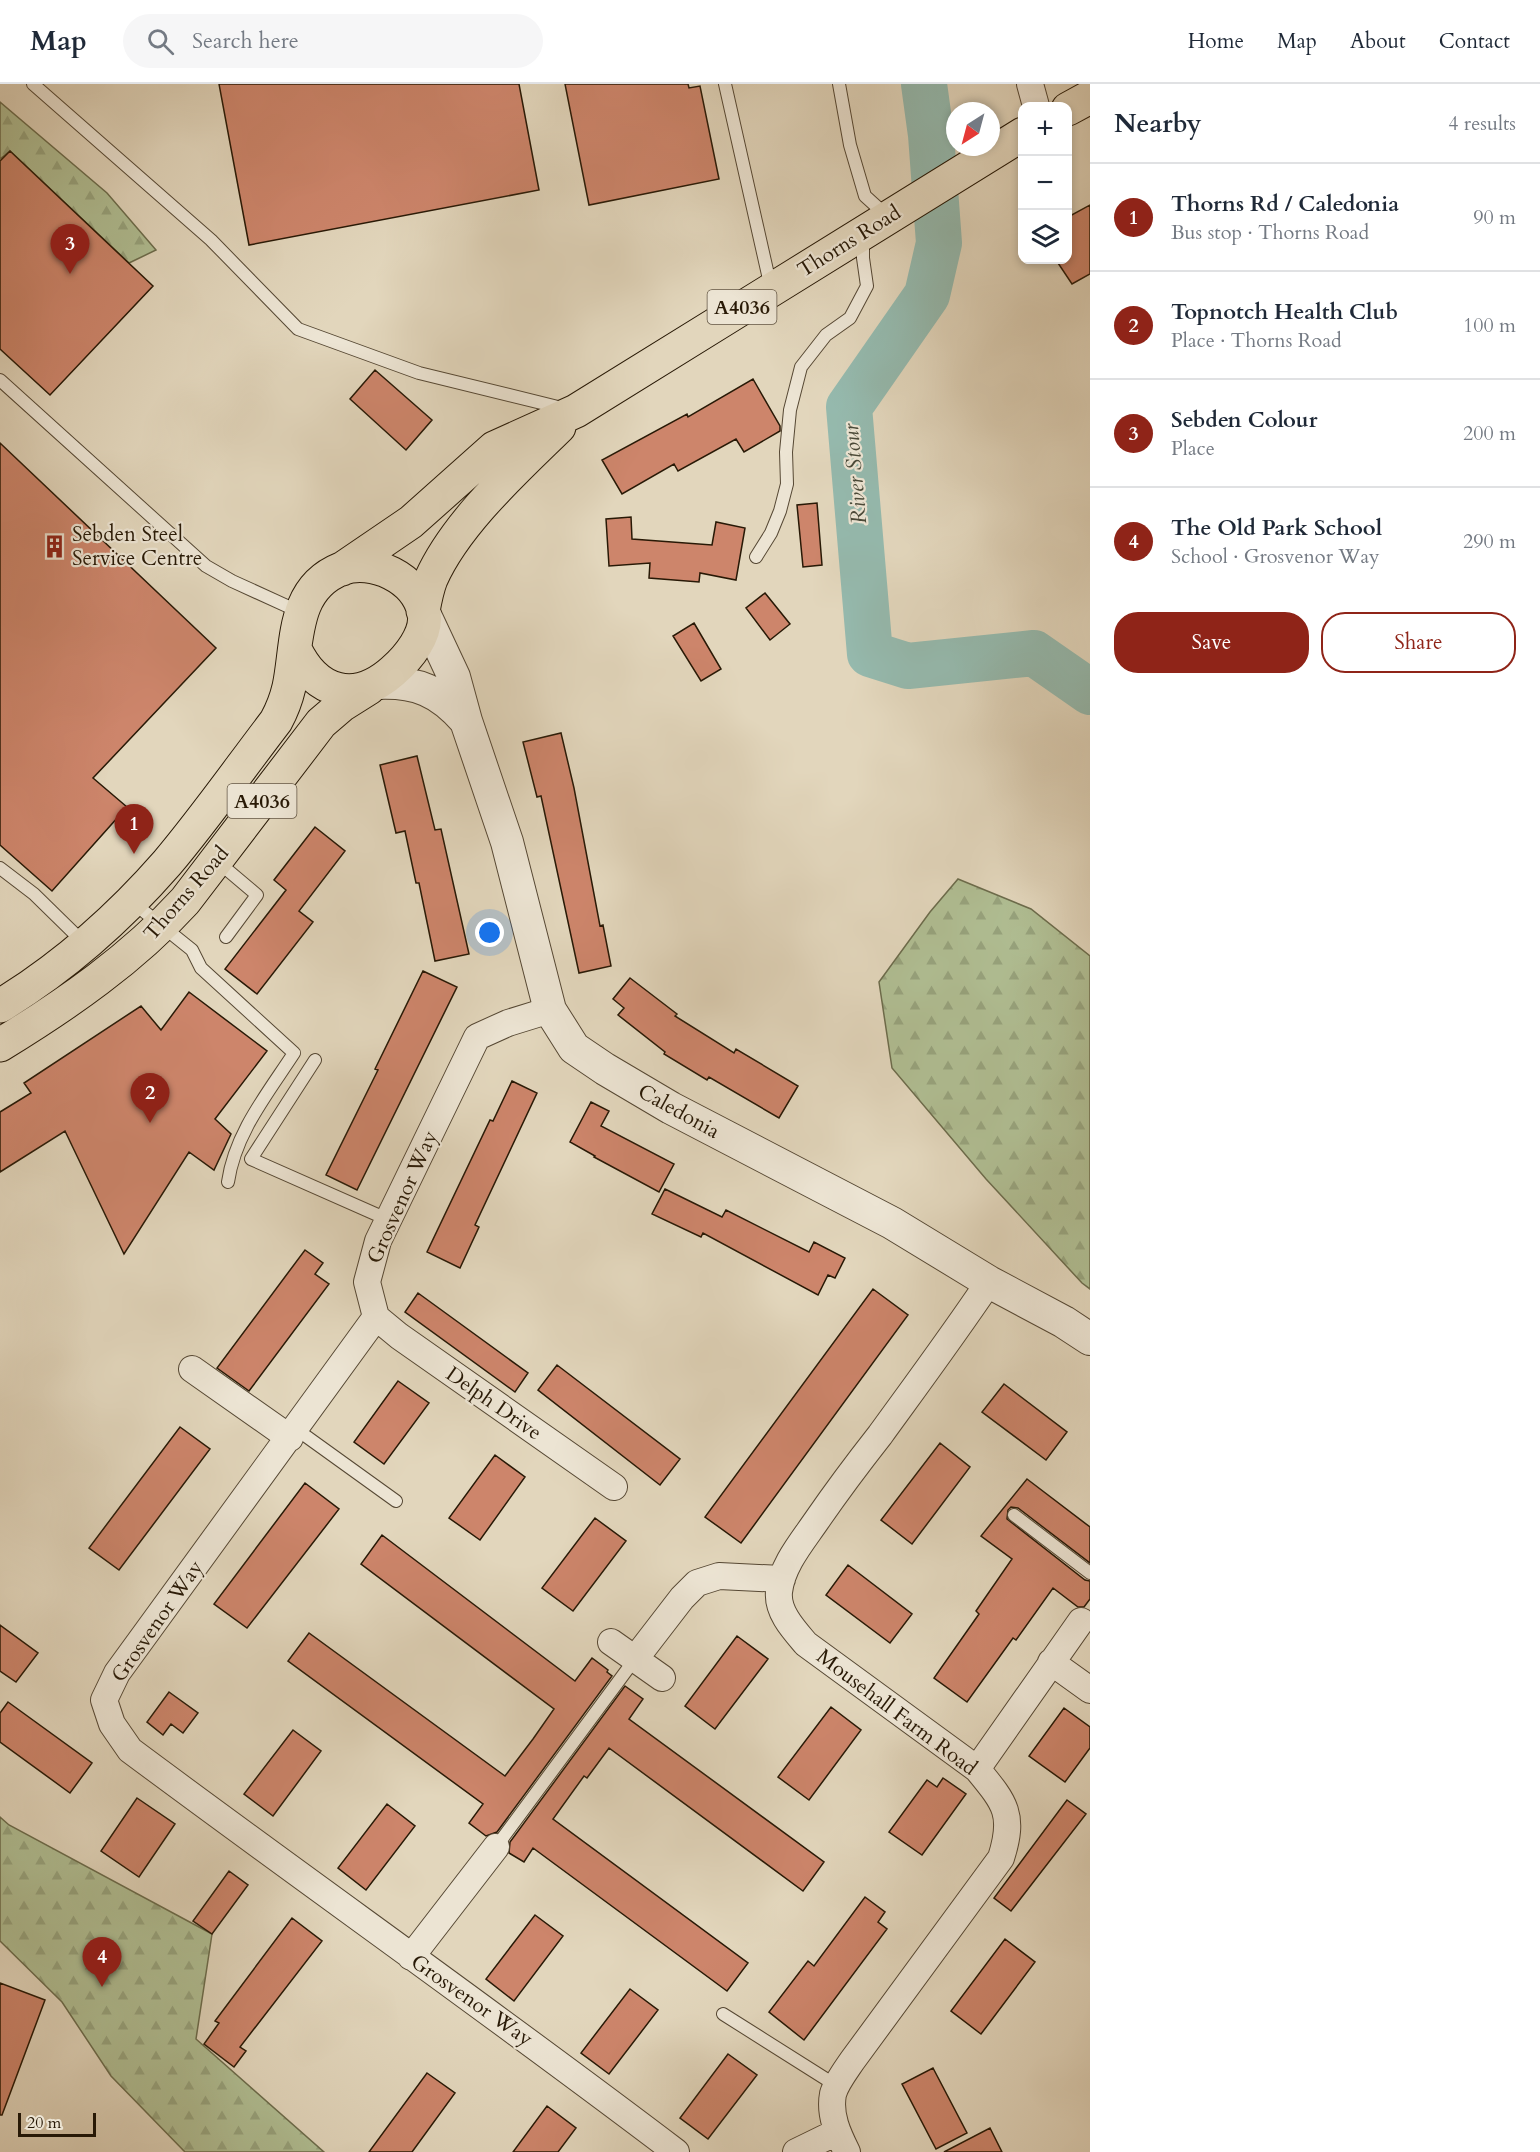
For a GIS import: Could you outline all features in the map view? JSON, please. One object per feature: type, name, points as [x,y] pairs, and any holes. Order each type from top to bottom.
[{"type":"highway","points":[[1072,107],[1090,97]]},
{"type":"highway","name":"A4036","points":[[886,217],[1018,137]]},
{"type":"highway","name":"Thorns Road","points":[[341,570],[411,522],[494,448],[576,411],[886,217]]},
{"type":"highway","name":"Thorns Road","points":[[424,612],[430,582],[444,554],[465,525],[576,411]]},
{"type":"highway","points":[[341,570],[357,565],[390,572],[413,591],[424,612]]},
{"type":"highway","name":"A4036","points":[[295,649],[296,630],[301,613],[311,595],[325,579],[341,570]]},
{"type":"highway","name":"A4036","points":[[373,686],[408,656],[424,624],[424,612]]},
{"type":"highway","name":"Thorns Road","points":[[0,1006],[26,990],[85,944],[131,901],[167,862],[276,721],[284,706],[295,649]]},
{"type":"highway","points":[[295,649],[303,665],[314,677],[331,687],[351,691],[373,686]]},
{"type":"highway","name":"Thorns Road","points":[[0,1045],[40,1021],[117,965],[163,925],[185,901],[321,723],[342,705],[373,686]]},
{"type":"street","points":[[1030,84],[1035,102]]},
{"type":"street","name":"Caledonia","points":[[424,612],[454,677],[466,721],[507,842],[550,1010],[574,1048],[671,1108],[892,1223],[989,1282],[1064,1322],[1090,1339]]},
{"type":"street","name":"Caledonia","points":[[373,686],[397,682],[416,685],[430,691],[454,707],[466,721]]},
{"type":"street","name":"Grosvenor Way","points":[[550,1010],[508,1023],[477,1037],[378,1241],[367,1282],[376,1317],[117,1673],[104,1700],[112,1724],[130,1750],[411,1957],[536,2045],[676,2152]]},
{"type":"street","name":"Mousehall Farm Road","points":[[842,2142],[832,2113],[834,2092],[837,2086],[852,2061],[1001,1858],[1009,1827],[1006,1810],[997,1793],[977,1769],[806,1644],[793,1629],[784,1613],[779,1595],[782,1579],[792,1555],[953,1337],[989,1282]]},
{"type":"street","name":"Delph Drive","points":[[376,1317],[399,1336],[614,1487]]},
{"type":"street","points":[[192,1369],[293,1433]]},
{"type":"street","points":[[635,1659],[697,1583],[719,1576],[782,1579]]},
{"type":"street","points":[[977,1769],[1051,1662],[1085,1620]]},
{"type":"street","points":[[611,1641],[662,1678]]},
{"type":"street","points":[[1051,1662],[1090,1690]]},
{"type":"street","points":[[411,1957],[496,1847]]},
{"type":"street","points":[[795,2152],[842,2142]]},
{"type":"lane","points":[[33,84],[211,240],[298,329],[419,373],[576,411]]},
{"type":"lane","points":[[725,84],[771,289]]},
{"type":"lane","points":[[756,556],[775,522],[786,484],[790,410],[801,367],[826,335],[850,318],[867,286],[863,258],[886,217],[865,196],[850,145],[839,84]]},
{"type":"lane","points":[[0,380],[206,566],[232,581],[301,613]]},
{"type":"lane","points":[[216,861],[257,895],[226,937]]},
{"type":"lane","points":[[0,868],[34,894],[85,944]]},
{"type":"lane","points":[[131,901],[192,950],[201,968],[294,1053],[248,1125],[231,1161],[228,1182]]},
{"type":"lane","points":[[315,1060],[251,1159],[389,1220]]},
{"type":"lane","points":[[293,1433],[396,1501]]},
{"type":"lane","points":[[1014,1515],[1090,1573]]},
{"type":"lane","points":[[496,1847],[635,1659]]},
{"type":"lane","points":[[723,2014],[837,2086]]},
{"type":"green space","points":[[0,102],[107,193],[156,250],[129,263],[10,151],[0,159]]},
{"type":"green space","points":[[958,879],[1031,909],[1090,956],[1090,1289],[986,1179],[892,1068],[879,982],[930,912]]},
{"type":"green space","points":[[0,1817],[9,1825],[212,1934],[196,2039],[324,2152],[185,2152],[111,2076],[62,2002],[0,1941]]},
{"type":"building","points":[[219,84],[519,84],[539,190],[249,245]]},
{"type":"building","points":[[565,84],[688,84],[689,88],[700,86],[719,179],[589,205]]},
{"type":"building","points":[[10,151],[153,286],[50,395],[0,349],[0,161]]},
{"type":"building","points":[[1090,205],[1090,274],[1072,284],[1059,264],[1072,264],[1072,215]]},
{"type":"building","points":[[375,370],[432,420],[406,450],[350,399]]},
{"type":"building","points":[[753,379],[780,426],[780,431],[744,452],[736,439],[678,471],[674,464],[622,494],[602,460],[687,414],[688,417]]},
{"type":"building","name":"Sebden Steel Service Centre","points":[[0,443],[216,648],[93,778],[127,807],[52,891],[0,845]]},
{"type":"building","points":[[817,503],[822,565],[803,567],[797,505]]},
{"type":"building","points":[[631,517],[632,539],[712,545],[716,522],[745,528],[736,580],[700,573],[699,582],[649,578],[650,563],[609,566],[606,519]]},
{"type":"building","points":[[765,593],[790,624],[770,640],[746,608]]},
{"type":"building","points":[[694,623],[721,669],[701,681],[673,636]]},
{"type":"building","points":[[561,733],[574,788],[600,926],[603,925],[611,966],[579,973],[541,796],[537,797],[523,742]]},
{"type":"building","points":[[417,756],[435,830],[441,829],[469,954],[435,961],[419,883],[416,883],[405,831],[396,833],[380,765]]},
{"type":"building","points":[[315,827],[345,851],[299,911],[313,922],[257,994],[225,969],[286,890],[274,880]]},
{"type":"building","points":[[423,971],[457,987],[357,1190],[326,1175],[378,1070],[375,1069]]},
{"type":"building","points":[[630,978],[677,1014],[675,1016],[734,1053],[736,1049],[798,1086],[779,1118],[709,1077],[707,1080],[664,1054],[665,1052],[618,1015],[624,1008],[613,999]]},
{"type":"building","points":[[189,992],[267,1051],[215,1119],[231,1134],[214,1170],[189,1152],[124,1254],[65,1131],[0,1172],[0,1112],[31,1093],[24,1083],[141,1006],[161,1030]]},
{"type":"building","points":[[512,1081],[537,1093],[475,1225],[479,1227],[460,1268],[427,1252],[490,1120],[493,1121]]},
{"type":"building","points":[[591,1102],[609,1111],[601,1126],[674,1164],[659,1192],[570,1142]]},
{"type":"building","points":[[665,1189],[722,1217],[726,1210],[809,1252],[814,1242],[845,1258],[835,1278],[828,1275],[818,1295],[703,1233],[701,1237],[652,1214]]},
{"type":"building","points":[[305,1250],[323,1263],[315,1274],[329,1284],[249,1391],[217,1368]]},
{"type":"building","points":[[873,1289],[908,1315],[741,1543],[705,1517]]},
{"type":"building","points":[[418,1293],[528,1373],[515,1392],[405,1312]]},
{"type":"building","points":[[557,1365],[680,1459],[660,1485],[538,1390]]},
{"type":"building","points":[[398,1381],[429,1403],[384,1464],[354,1442]]},
{"type":"building","points":[[1004,1384],[1067,1432],[1046,1460],[982,1412]]},
{"type":"building","points":[[180,1427],[210,1449],[119,1570],[89,1548]]},
{"type":"building","points":[[940,1443],[970,1467],[912,1544],[881,1520]]},
{"type":"building","points":[[495,1455],[525,1477],[480,1540],[449,1518]]},
{"type":"building","points":[[1027,1479],[1090,1527],[1090,1563],[1018,1508],[1011,1507],[1008,1510],[1007,1519],[1085,1580],[1090,1581],[1090,1599],[1084,1607],[1078,1607],[1053,1588],[1016,1640],[1013,1638],[967,1702],[934,1678],[979,1614],[976,1611],[1012,1559],[981,1536]]},
{"type":"building","points":[[305,1483],[339,1509],[247,1628],[214,1604]]},
{"type":"building","points":[[595,1518],[626,1541],[573,1611],[542,1588]]},
{"type":"building","points":[[382,1535],[575,1681],[592,1658],[612,1676],[497,1832],[486,1836],[469,1823],[483,1804],[288,1661],[309,1633],[505,1776],[533,1739],[554,1709],[361,1564]]},
{"type":"building","points":[[848,1565],[912,1614],[890,1643],[826,1595]]},
{"type":"building","points":[[0,1625],[38,1653],[16,1682],[0,1671]]},
{"type":"building","points":[[737,1636],[768,1659],[715,1729],[685,1706]]},
{"type":"building","points":[[625,1686],[643,1699],[629,1719],[824,1862],[803,1891],[609,1748],[587,1778],[584,1776],[553,1819],[748,1963],[727,1991],[533,1848],[524,1862],[509,1853],[510,1842]]},
{"type":"building","points":[[169,1692],[198,1713],[183,1733],[171,1724],[163,1735],[147,1722]]},
{"type":"building","points":[[8,1702],[92,1763],[70,1793],[0,1742],[0,1713]]},
{"type":"building","points":[[831,1707],[861,1730],[809,1800],[778,1777]]},
{"type":"building","points":[[1064,1708],[1090,1727],[1090,1748],[1065,1782],[1029,1756]]},
{"type":"building","points":[[293,1730],[321,1751],[273,1816],[244,1794]]},
{"type":"building","points":[[943,1778],[966,1794],[922,1855],[889,1832],[927,1780],[937,1787]]},
{"type":"building","points":[[137,1798],[175,1824],[139,1877],[101,1851]]},
{"type":"building","points":[[1067,1800],[1086,1814],[1011,1911],[994,1898]]},
{"type":"building","points":[[387,1804],[415,1826],[366,1890],[338,1868]]},
{"type":"building","points":[[229,1871],[248,1885],[212,1934],[193,1921]]},
{"type":"building","points":[[865,1897],[885,1912],[878,1922],[887,1929],[804,2040],[769,2012],[808,1961],[814,1966]]},
{"type":"building","points":[[535,1915],[563,1936],[514,2001],[486,1979]]},
{"type":"building","points":[[292,1918],[322,1941],[240,2047],[246,2051],[234,2067],[204,2044],[219,2023],[215,2021]]},
{"type":"building","points":[[1005,1939],[1035,1962],[981,2034],[951,2011]]},
{"type":"building","points":[[0,1983],[45,2000],[2,2115],[0,2115]]},
{"type":"building","points":[[630,1989],[658,2010],[609,2074],[581,2053]]},
{"type":"building","points":[[728,2054],[757,2075],[708,2139],[680,2118]]},
{"type":"building","points":[[933,2068],[967,2133],[936,2149],[902,2084]]},
{"type":"building","points":[[427,2073],[455,2093],[412,2152],[369,2152]]},
{"type":"building","points":[[547,2106],[576,2128],[558,2152],[513,2152]]},
{"type":"building","points":[[990,2128],[1002,2152],[944,2152]]},
{"type":"waterway","name":"River Stour","points":[[924,84],[931,135],[939,243],[927,295],[849,407],[870,654],[908,666],[1034,653],[1090,692]]},
{"type":"place","name":"Sebden Colour","points":[[70,274]]},
{"type":"place","name":"Sebden Steel Service Centre","points":[[54,546]]},
{"type":"place","name":"Thorns Rd / Caledonia","points":[[134,854]]},
{"type":"place","name":"Topnotch Health Club","points":[[150,1123]]},
{"type":"place","name":"The Old Park School","points":[[102,1987]]}]
